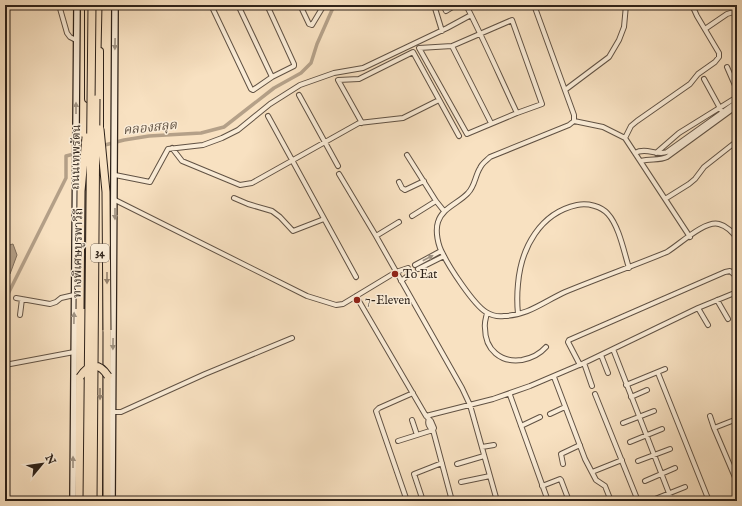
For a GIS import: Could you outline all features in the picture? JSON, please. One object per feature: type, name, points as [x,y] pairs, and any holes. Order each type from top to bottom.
[{"type":"highway","name":"ถนนเทพรัตน","points":[[80,501],[88,5]]},
{"type":"highway","name":"ทางพิเศษบูรพาวิถี","points":[[92,5],[93,501]]},
{"type":"highway","name":"ทางพิเศษบูรพาวิถี","points":[[80,501],[93,99],[98,5]]},
{"type":"highway","name":"ถนนเทพรัตน","points":[[99,501],[101,5]]},
{"type":"highway","points":[[80,501],[81,191],[93,99]]},
{"type":"highway","points":[[93,99],[106,192],[108,376],[107,501]]},
{"type":"highway","points":[[80,377],[84,370],[90,366],[98,366],[104,370],[108,376]]},
{"type":"main road","name":"ถนนเทพรัตน","points":[[76,5],[74,352],[80,501]]},
{"type":"main road","name":"34","points":[[112,501],[115,5]]},
{"type":"street","points":[[59,5],[67,33],[70,37],[76,40]]},
{"type":"street","points":[[211,5],[251,89],[255,90],[272,77],[294,66],[267,5]]},
{"type":"street","points":[[238,5],[272,77]]},
{"type":"street","points":[[300,5],[309,24],[312,25],[324,5]]},
{"type":"street","points":[[434,5],[442,31]]},
{"type":"street","points":[[443,5],[446,11],[456,5]]},
{"type":"street","points":[[466,5],[517,113]]},
{"type":"street","points":[[534,5],[574,115],[574,121]]},
{"type":"street","points":[[565,90],[609,57],[619,40],[624,27],[626,5]]},
{"type":"street","points":[[625,138],[631,126],[690,84],[700,72],[718,59],[719,53],[692,5]]},
{"type":"street","points":[[705,29],[727,14],[737,11]]},
{"type":"street","points":[[114,175],[150,182],[168,149],[203,145],[222,138],[238,130],[270,104],[300,85],[334,73],[363,68],[442,31],[472,15]]},
{"type":"street","points":[[512,20],[542,104],[491,123],[467,134],[419,48],[452,46],[512,20]]},
{"type":"street","points":[[452,46],[491,123]]},
{"type":"street","points":[[362,123],[338,80],[359,79],[413,52],[459,136]]},
{"type":"street","points":[[727,67],[737,90]]},
{"type":"street","points":[[704,79],[723,114]]},
{"type":"street","points":[[299,95],[338,166]]},
{"type":"street","points":[[656,153],[674,137],[737,97]]},
{"type":"street","points":[[172,148],[182,161],[240,185],[252,183],[360,123],[403,118],[439,100]]},
{"type":"street","points":[[641,161],[648,159],[662,160],[667,157],[737,102]]},
{"type":"street","points":[[636,153],[642,150],[663,154],[737,106]]},
{"type":"street","points":[[268,116],[356,277]]},
{"type":"street","points":[[574,121],[603,127],[620,134],[625,138],[690,237]]},
{"type":"street","points":[[574,121],[569,125],[490,157],[479,169],[473,187],[468,193],[444,211],[437,222],[441,251],[472,300],[487,313],[501,316],[518,314],[530,310],[565,293],[667,252],[702,227],[715,223],[727,227],[737,238]]},
{"type":"street","points":[[690,126],[694,133]]},
{"type":"street","points":[[666,200],[689,184],[704,167],[737,141]]},
{"type":"street","points":[[407,155],[444,211]]},
{"type":"street","points":[[339,174],[402,281],[462,388],[470,405],[497,501]]},
{"type":"street","points":[[398,182],[405,190],[424,182]]},
{"type":"street","points":[[234,198],[272,211],[293,231],[324,219]]},
{"type":"street","points":[[115,200],[307,296],[336,305],[343,304],[396,272],[408,268]]},
{"type":"street","points":[[412,216],[436,201]]},
{"type":"street","points":[[518,314],[518,284],[520,267],[530,240],[543,224],[554,214],[566,208],[582,204],[590,204],[606,212],[615,226],[629,268]]},
{"type":"street","points":[[376,236],[399,222]]},
{"type":"street","points":[[415,265],[441,251]]},
{"type":"street","points":[[418,269],[444,256]]},
{"type":"street","points":[[592,386],[582,364],[568,342],[569,340],[726,272],[730,271],[737,277]]},
{"type":"street","points":[[402,281],[410,274]]},
{"type":"street","points":[[428,417],[510,395],[554,377],[698,308],[737,292]]},
{"type":"street","points":[[16,298],[50,304],[61,298],[74,295]]},
{"type":"street","points":[[356,296],[433,425],[433,430],[452,501]]},
{"type":"street","points":[[20,315],[22,299]]},
{"type":"street","points":[[717,300],[728,319]]},
{"type":"street","points":[[698,308],[708,325]]},
{"type":"street","points":[[487,313],[484,327],[485,333],[492,349],[500,358],[512,361],[526,359],[541,354],[546,347]]},
{"type":"street","points":[[113,412],[121,412],[205,374],[292,338]]},
{"type":"street","points":[[613,349],[672,501]]},
{"type":"street","points":[[5,365],[74,352]]},
{"type":"street","points":[[601,355],[608,373]]},
{"type":"street","points":[[626,385],[665,369]]},
{"type":"street","points":[[658,373],[709,501]]},
{"type":"street","points":[[554,377],[592,472],[597,482],[605,486],[611,501]]},
{"type":"street","points":[[631,397],[647,390]]},
{"type":"street","points":[[407,501],[376,411],[379,408],[413,393]]},
{"type":"street","points":[[595,394],[638,501]]},
{"type":"street","points":[[510,395],[548,501]]},
{"type":"street","points":[[550,414],[565,407]]},
{"type":"street","points":[[623,423],[654,411]]},
{"type":"street","points":[[710,416],[737,482]]},
{"type":"street","points":[[521,426],[540,417]]},
{"type":"street","points":[[714,428],[737,418]]},
{"type":"street","points":[[412,420],[417,435]]},
{"type":"street","points":[[630,442],[662,429]]},
{"type":"street","points":[[398,441],[433,430]]},
{"type":"street","points":[[482,447],[494,445]]},
{"type":"street","points":[[563,464],[561,454],[580,445]]},
{"type":"street","points":[[638,461],[670,449]]},
{"type":"street","points":[[457,464],[484,456]]},
{"type":"street","points":[[592,472],[622,460]]},
{"type":"street","points":[[423,501],[414,474],[442,463]]},
{"type":"street","points":[[645,481],[676,468]]},
{"type":"street","points":[[461,482],[490,476]]},
{"type":"street","points":[[542,486],[560,479],[570,501]]},
{"type":"street","points":[[655,499],[685,487]]},
{"type":"shaded area","points":[[13,244],[17,255],[10,274],[5,275],[5,246]]},
{"type":"waterway","name":"คลองสลุด","points":[[101,146],[149,136],[201,133],[224,127],[274,88],[301,73],[311,63],[317,44],[332,10],[336,5]]},
{"type":"waterway","name":"คลองสลุด","points":[[5,300],[66,178],[66,156],[86,151]]},
{"type":"tunnel","points":[[410,274],[418,269]]},
{"type":"place","name":"To Eat","points":[[395,274]]},
{"type":"place","name":"7-Eleven","points":[[357,300]]}]
